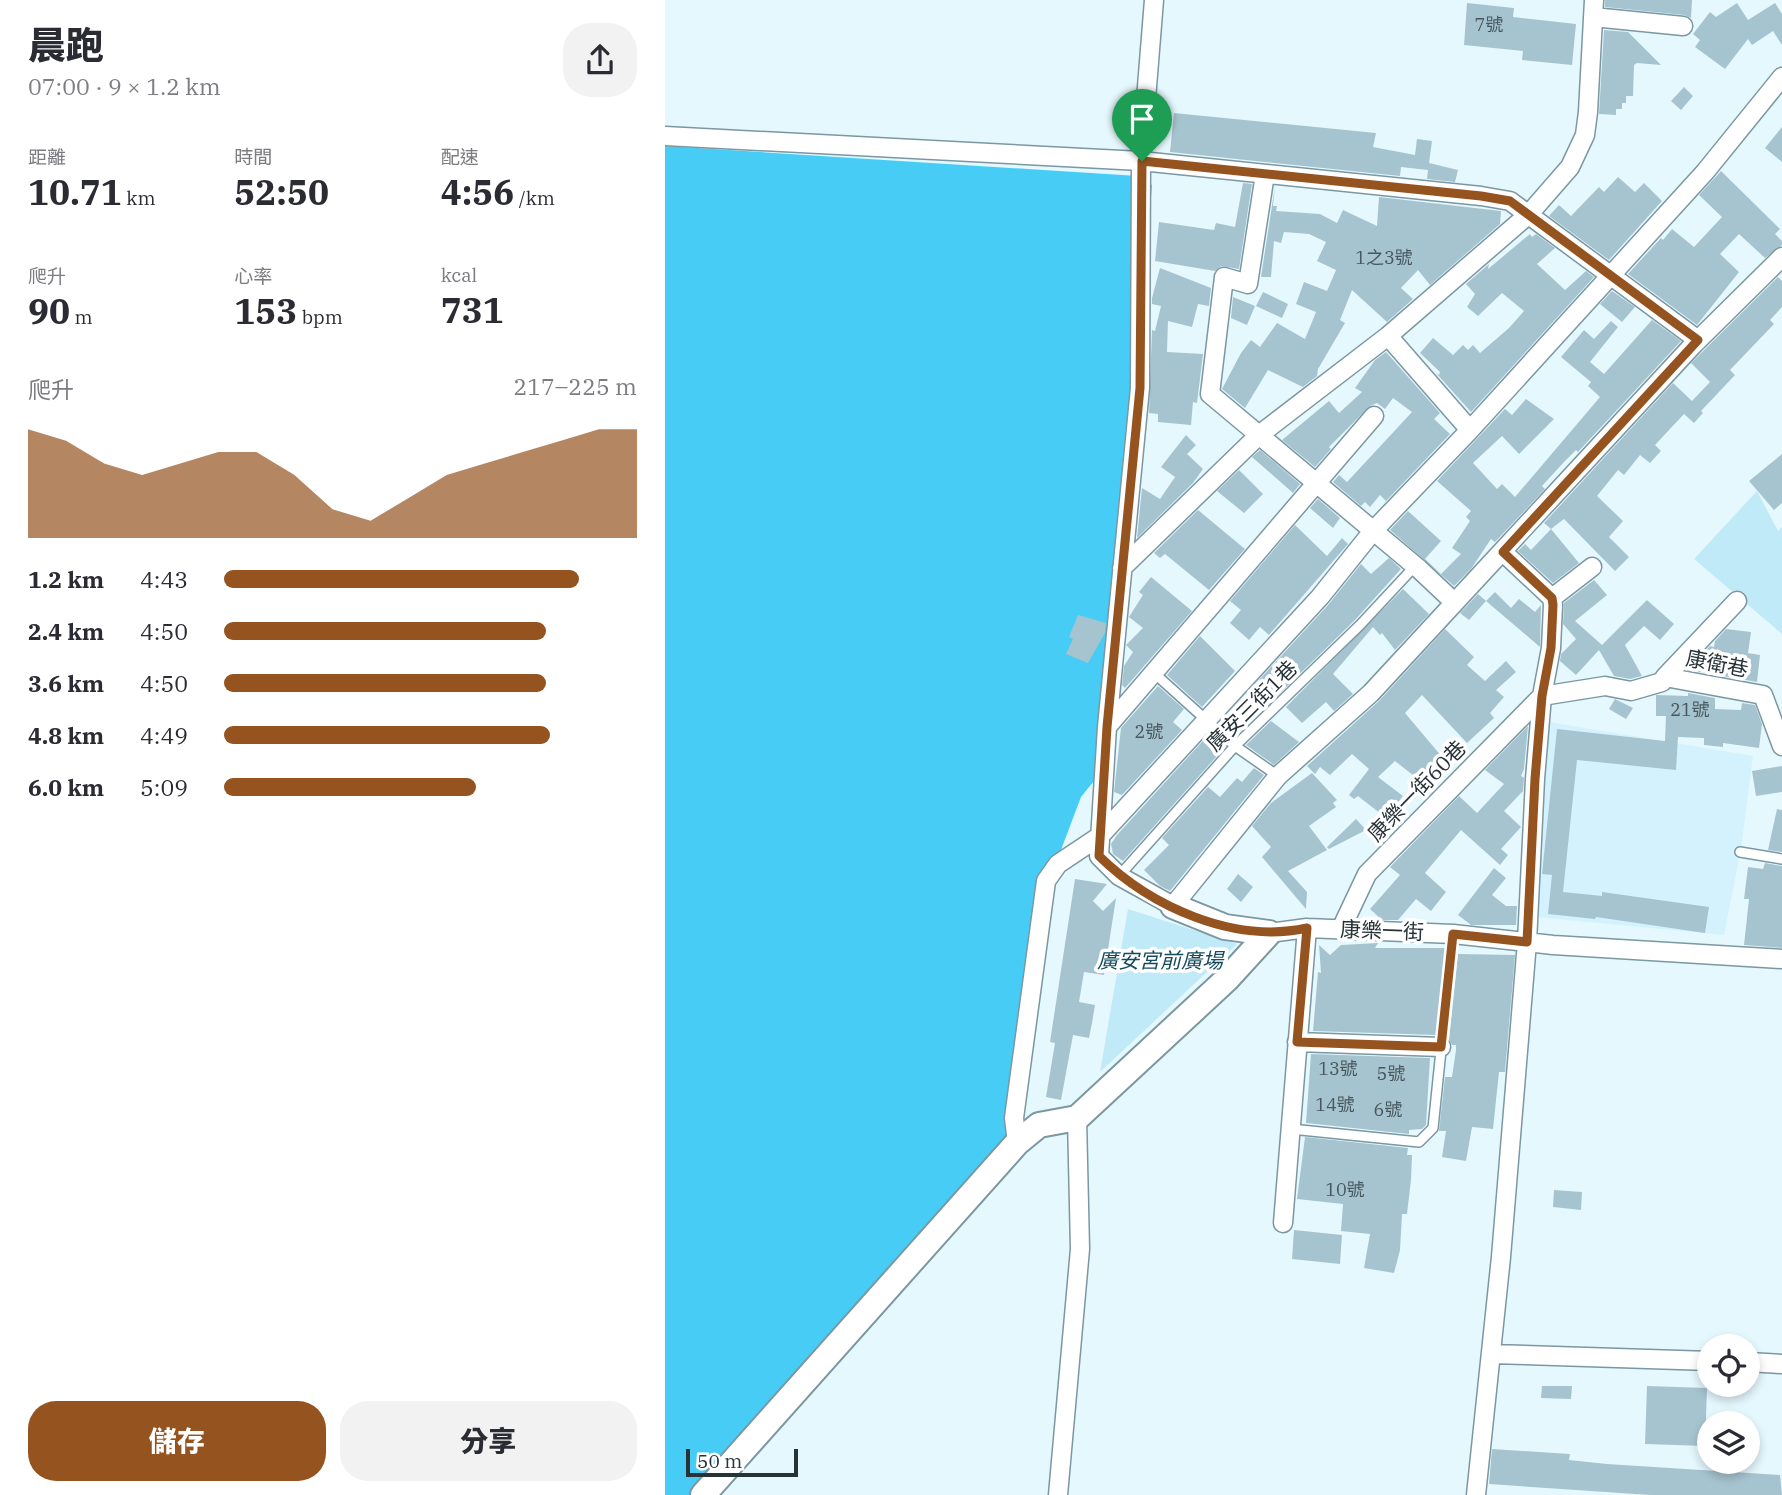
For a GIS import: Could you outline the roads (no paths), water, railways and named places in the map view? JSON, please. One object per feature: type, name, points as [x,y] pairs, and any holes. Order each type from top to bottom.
[{"type":"street","points":[[1119,876],[1099,856],[1107,727],[1140,388],[1142,161],[1154,0]]},
{"type":"street","points":[[1122,568],[1259,435],[1388,335],[1529,214],[1570,167],[1585,135],[1590,91],[1593,8],[1683,26]]},
{"type":"street","points":[[1017,1143],[1014,1118],[1047,881],[1058,864],[1100,836],[1320,597],[1373,531],[1471,430],[1705,172],[1782,77]]},
{"type":"street","points":[[665,136],[1142,161],[1510,201],[1698,340]]},
{"type":"street","points":[[1265,174],[1248,284],[1224,277],[1210,394],[1454,602]]},
{"type":"street","points":[[1173,906],[1278,776],[1370,693],[1698,340],[1782,257]]},
{"type":"street","points":[[1388,335],[1471,430]]},
{"type":"street","points":[[1107,727],[1374,416]]},
{"type":"street","points":[[1476,1495],[1527,942],[1542,696],[1551,648],[1552,598],[1503,552]]},
{"type":"street","points":[[1552,598],[1592,567]]},
{"type":"street","points":[[1665,677],[1737,601]]},
{"type":"street","name":"康衛巷","points":[[1542,696],[1605,686],[1630,691],[1662,682],[1665,677],[1763,695],[1782,746]]},
{"type":"street","name":"康樂一街60巷","points":[[1342,929],[1367,874],[1542,696]]},
{"type":"street","name":"康樂一街","points":[[1119,876],[1173,906],[1225,927],[1269,933],[1307,928],[1453,934],[1527,942],[1782,959]]},
{"type":"street","points":[[1283,1223],[1307,928]]},
{"type":"street","points":[[703,1495],[1017,1143],[1039,1125],[1077,1118],[1227,979],[1269,933]]},
{"type":"street","points":[[1297,1042],[1441,1047]]},
{"type":"street","points":[[1058,1495],[1080,1249],[1077,1118]]},
{"type":"street","points":[[1491,1354],[1697,1361]]},
{"type":"street","points":[[1760,1363],[1782,1364]]},
{"type":"lane","name":"廣安三街1巷","points":[[1119,876],[1235,746],[1360,625],[1415,566]]},
{"type":"lane","points":[[1153,672],[1235,746],[1278,776]]},
{"type":"lane","points":[[1740,852],[1782,859]]},
{"type":"lane","points":[[1291,1129],[1419,1142],[1433,1128],[1453,934]]},
{"type":"park label","name":"廣安宮前廣場","points":[[1160,961]]}]
